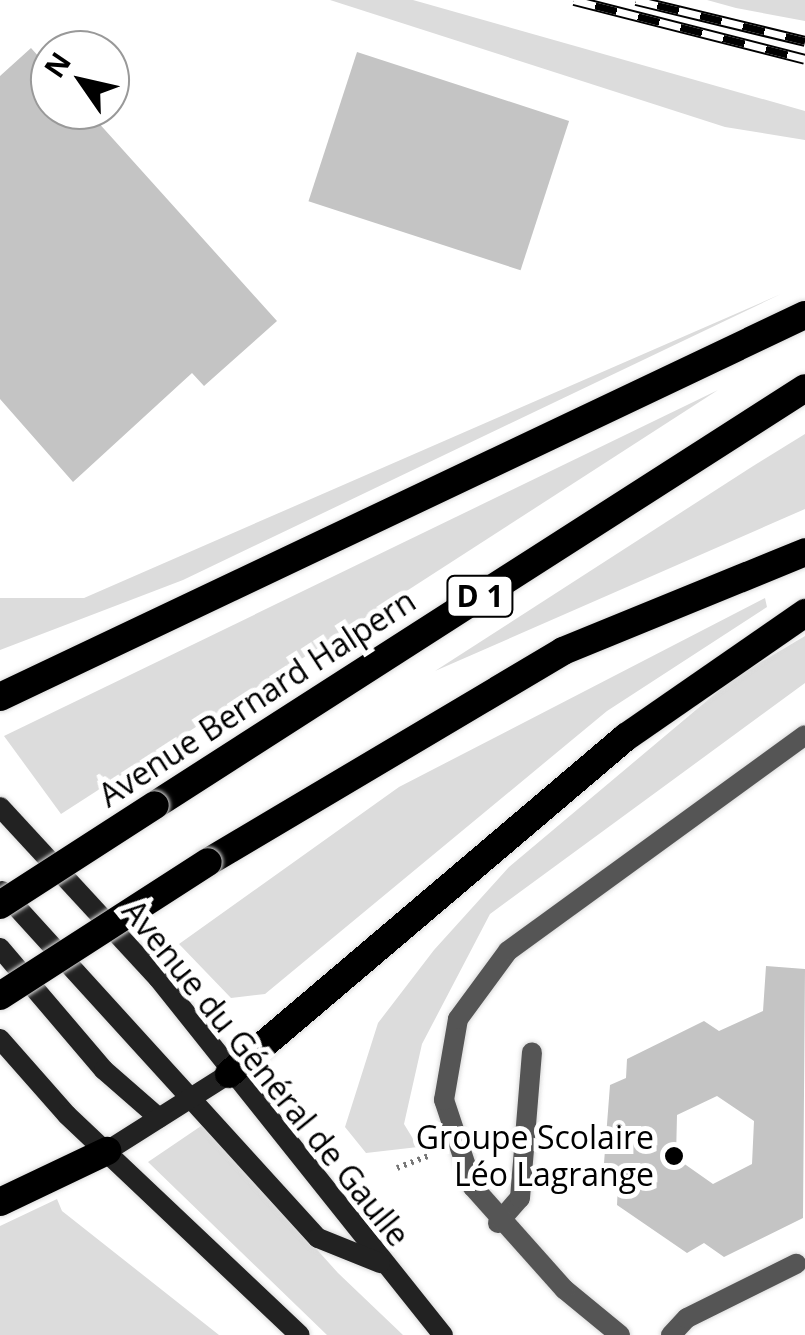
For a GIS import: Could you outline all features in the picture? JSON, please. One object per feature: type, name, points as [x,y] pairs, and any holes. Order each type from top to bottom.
[{"type":"highway","points":[[0,697],[805,314]]},
{"type":"highway","name":"Avenue Bernard Halpern","points":[[0,905],[805,388]]},
{"type":"highway","points":[[0,996],[208,862],[563,651],[805,552]]},
{"type":"highway","points":[[229,1074],[626,737],[805,612]]},
{"type":"highway","points":[[0,1202],[107,1151]]},
{"type":"main road","name":"Avenue du Général de Gaulle","points":[[0,807],[158,978],[229,1074],[443,1335]]},
{"type":"main road","points":[[0,889],[194,1096],[318,1238],[382,1264]]},
{"type":"main road","points":[[0,948],[104,1070],[159,1118]]},
{"type":"main road","points":[[0,1039],[107,1151],[300,1335]]},
{"type":"main road","points":[[107,1151],[229,1074]]},
{"type":"street","points":[[620,1335],[498,1223],[454,1147],[444,1100],[458,1020],[479,984],[508,951],[805,735]]},
{"type":"street","points":[[498,1223],[520,1198],[532,1052]]},
{"type":"street","points":[[671,1335],[687,1318],[796,1264]]},
{"type":"path","points":[[397,1168],[429,1156]]},
{"type":"shaded area","points":[[330,0],[413,0],[805,111],[805,140],[725,127]]},
{"type":"shaded area","points":[[707,0],[805,0],[805,21],[736,8]]},
{"type":"shaded area","points":[[781,294],[183,580],[0,650],[0,598],[84,598]]},
{"type":"shaded area","points":[[718,390],[61,814],[4,736]]},
{"type":"shaded area","points":[[805,434],[805,509],[435,671],[750,468]]},
{"type":"shaded area","points":[[765,598],[767,607],[607,711],[265,994],[231,998],[179,944],[399,787]]},
{"type":"shaded area","points":[[805,636],[805,683],[490,914],[422,1044],[404,1124],[418,1147],[366,1153],[345,1127],[378,1023],[434,950],[509,867],[734,678]]},
{"type":"shaded area","points":[[204,1124],[338,1273],[403,1335],[327,1335],[148,1162]]},
{"type":"shaded area","points":[[57,1199],[62,1211],[219,1335],[0,1335],[0,1226]]},
{"type":"building","points":[[30,49],[30,130],[105,130],[277,321],[204,386],[192,373],[73,482],[0,399],[0,76]]},
{"type":"building","points":[[357,52],[569,121],[521,270],[308,201]]},
{"type":"building","points":[[766,966],[805,969],[803,1218],[724,1257],[704,1243],[687,1253],[617,1205],[618,1184],[603,1176],[610,1085],[626,1078],[627,1059],[704,1021],[719,1031],[763,1011]],"holes":[[[717,1096],[754,1121],[752,1164],[713,1184],[676,1158],[677,1115]]]},
{"type":"railway","points":[[574,0],[805,59]]},
{"type":"railway","points":[[636,0],[805,41]]},
{"type":"place","name":"Groupe Scolaire Léo Lagrange","points":[[674,1156]]}]
